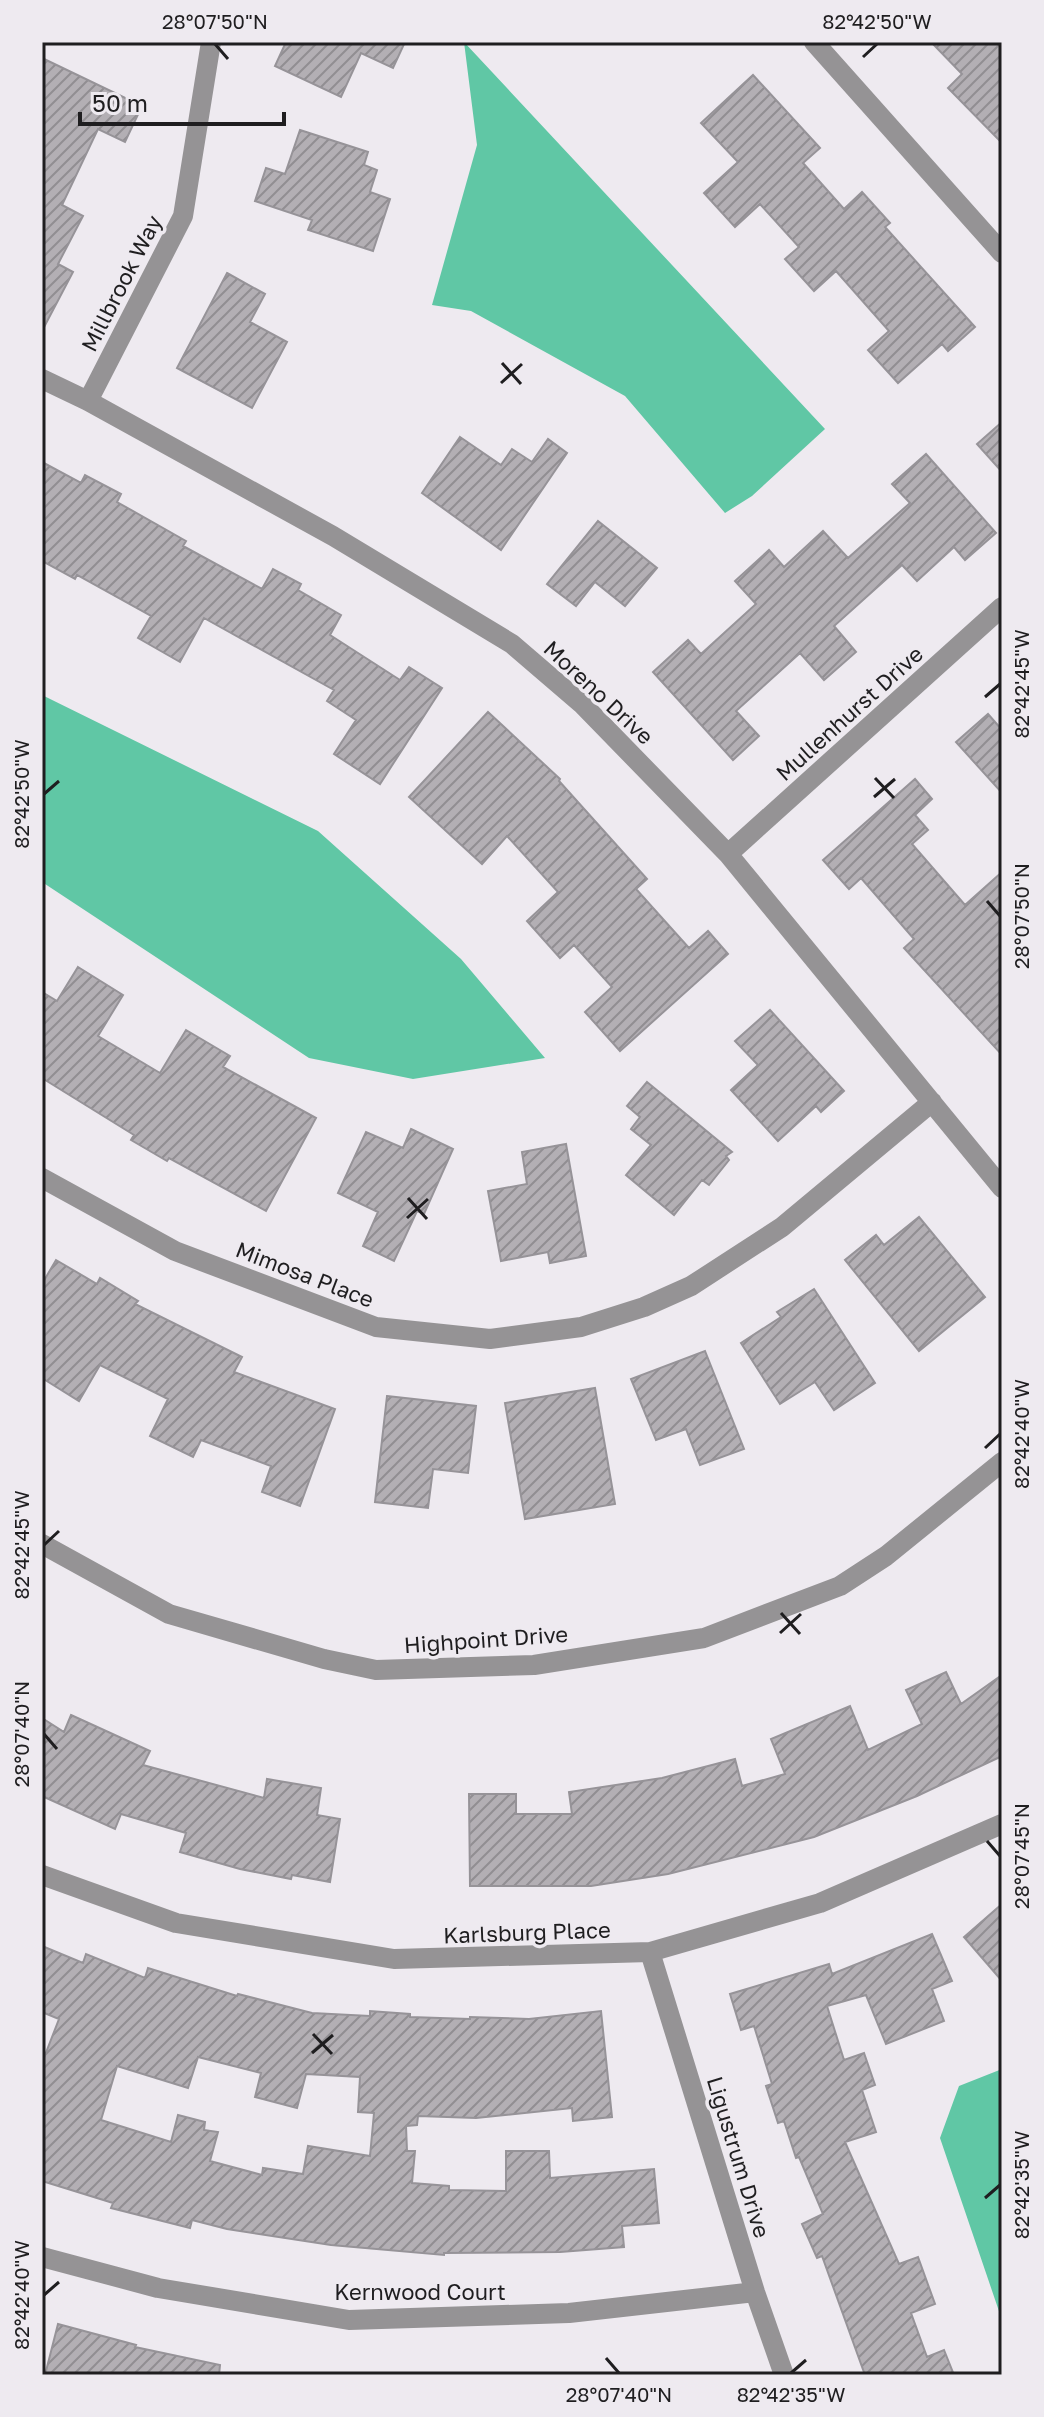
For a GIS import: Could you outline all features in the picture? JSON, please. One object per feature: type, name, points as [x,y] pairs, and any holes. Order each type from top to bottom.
[{"type":"street","name":"Millbrook Way","points":[[88,401],[183,216],[211,42]]},
{"type":"street","points":[[814,42],[1002,253]]},
{"type":"street","name":"Moreno Drive","points":[[42,379],[88,401],[333,536],[512,644],[583,705],[728,854],[1002,1188]]},
{"type":"street","name":"Mullenhurst Drive","points":[[728,854],[1002,607]]},
{"type":"street","name":"Mimosa Place","points":[[42,1178],[175,1251],[376,1327],[490,1339],[581,1327],[644,1307],[691,1286],[782,1227],[932,1102]]},
{"type":"street","name":"Highpoint Drive","points":[[42,1544],[169,1614],[324,1659],[376,1670],[534,1665],[704,1638],[840,1586],[886,1556],[1002,1462]]},
{"type":"street","name":"Karlsburg Place","points":[[42,1875],[176,1923],[394,1959],[650,1952],[820,1903],[1002,1824]]},
{"type":"street","name":"Ligustrum Drive","points":[[650,1952],[755,2292],[784,2375]]},
{"type":"street","name":"Kernwood Court","points":[[42,2257],[158,2288],[349,2320],[569,2313],[755,2292]]},
{"type":"shaded area","points":[[464,42],[825,429],[752,496],[725,513],[625,396],[471,311],[432,305],[477,145]]},
{"type":"shaded area","points":[[42,695],[318,831],[461,959],[545,1058],[413,1079],[309,1058],[42,882]]},
{"type":"shaded area","points":[[1002,2069],[1002,2320],[940,2138],[959,2086]]},
{"type":"building","points":[[286,42],[405,42],[393,68],[361,53],[341,97],[275,66]]},
{"type":"building","points":[[931,42],[1002,42],[1002,143],[948,88],[962,74]]},
{"type":"building","points":[[42,58],[142,106],[125,142],[98,129],[62,205],[83,216],[58,264],[73,272],[42,331]]},
{"type":"building","points":[[753,75],[820,148],[803,163],[844,209],[862,192],[890,223],[885,227],[975,327],[948,351],[942,344],[898,383],[868,350],[889,331],[836,271],[814,291],[785,259],[799,247],[760,204],[735,227],[704,193],[738,162],[701,123]]},
{"type":"building","points":[[300,130],[368,152],[364,165],[377,170],[370,192],[390,199],[373,251],[308,230],[312,220],[255,201],[266,168],[285,174]]},
{"type":"building","points":[[227,273],[265,294],[250,322],[287,342],[252,408],[177,368]]},
{"type":"building","points":[[1002,422],[1002,472],[977,444]]},
{"type":"building","points":[[460,437],[501,465],[512,449],[532,462],[548,439],[567,453],[501,550],[422,493]]},
{"type":"building","points":[[926,454],[996,533],[965,560],[954,547],[917,581],[902,565],[834,626],[856,652],[824,680],[800,653],[736,711],[759,736],[733,760],[653,672],[688,640],[701,654],[756,604],[735,581],[769,550],[784,567],[823,531],[848,558],[910,503],[892,484]]},
{"type":"building","points":[[42,462],[81,483],[85,475],[121,494],[117,502],[186,541],[183,546],[262,589],[273,569],[301,584],[298,590],[341,615],[330,635],[400,680],[409,667],[442,688],[380,784],[334,754],[356,720],[327,701],[334,690],[204,618],[180,662],[138,638],[151,616],[77,575],[75,579],[42,561]]},
{"type":"building","points":[[598,521],[657,568],[625,606],[595,582],[576,606],[547,584]]},
{"type":"building","points":[[488,712],[560,779],[647,879],[636,889],[689,948],[708,931],[728,954],[620,1051],[585,1012],[612,987],[574,945],[560,958],[527,921],[558,892],[507,836],[482,864],[409,797]]},
{"type":"building","points":[[988,714],[1002,730],[1002,793],[956,742]]},
{"type":"building","points":[[915,779],[932,799],[915,815],[928,830],[912,844],[965,905],[1002,872],[1002,1055],[904,948],[914,939],[861,878],[849,889],[823,860]]},
{"type":"building","points":[[78,967],[123,995],[98,1036],[160,1073],[186,1030],[230,1056],[223,1067],[316,1118],[266,1211],[131,1140],[134,1135],[42,1078],[42,992],[57,1001]]},
{"type":"building","points":[[770,1010],[844,1091],[821,1112],[816,1106],[778,1141],[731,1090],[758,1065],[735,1041]]},
{"type":"building","points":[[647,1082],[732,1152],[726,1156],[729,1160],[709,1185],[702,1180],[674,1215],[626,1175],[651,1145],[631,1129],[640,1117],[627,1106]]},
{"type":"building","points":[[411,1129],[453,1149],[424,1214],[417,1211],[394,1261],[363,1246],[378,1212],[338,1193],[366,1132],[403,1148]]},
{"type":"building","points":[[566,1144],[586,1256],[550,1263],[548,1252],[501,1261],[488,1191],[527,1184],[522,1152]]},
{"type":"building","points":[[919,1217],[985,1297],[919,1351],[845,1260],[876,1235],[884,1245]]},
{"type":"building","points":[[56,1260],[97,1284],[100,1278],[138,1301],[135,1304],[242,1357],[234,1372],[335,1409],[300,1506],[262,1492],[271,1466],[201,1440],[193,1457],[150,1436],[168,1399],[100,1365],[79,1401],[42,1378],[42,1284]]},
{"type":"building","points":[[814,1289],[875,1383],[834,1410],[815,1382],[780,1404],[741,1343],[781,1317],[777,1312]]},
{"type":"building","points":[[705,1351],[744,1449],[700,1465],[686,1429],[656,1440],[631,1379]]},
{"type":"building","points":[[595,1388],[615,1504],[525,1519],[505,1403]]},
{"type":"building","points":[[387,1396],[476,1406],[468,1473],[433,1469],[428,1508],[375,1502]]},
{"type":"building","points":[[946,1672],[961,1704],[1002,1675],[1002,1756],[917,1796],[814,1837],[668,1874],[591,1886],[470,1886],[469,1794],[516,1794],[516,1814],[572,1814],[569,1792],[662,1778],[735,1759],[742,1786],[785,1774],[771,1739],[850,1706],[868,1750],[922,1724],[906,1690]]},
{"type":"building","points":[[71,1715],[150,1751],[143,1765],[264,1798],[267,1779],[321,1788],[317,1815],[340,1819],[330,1882],[292,1875],[291,1879],[240,1869],[180,1852],[186,1833],[121,1814],[115,1829],[42,1796],[42,1718],[64,1732]]},
{"type":"building","points":[[1002,1904],[1002,1981],[964,1937]]},
{"type":"building","points":[[932,1934],[952,1981],[932,1989],[944,2021],[886,2044],[866,1995],[827,2006],[844,2060],[864,2053],[875,2085],[862,2090],[876,2132],[845,2142],[899,2264],[918,2257],[935,2304],[911,2313],[927,2357],[944,2350],[954,2375],[865,2375],[822,2256],[817,2258],[802,2224],[823,2214],[799,2157],[796,2158],[784,2121],[778,2123],[766,2086],[772,2084],[754,2026],[741,2030],[730,1994],[829,1964],[832,1974]]},
{"type":"building","points":[[42,1946],[83,1963],[86,1954],[145,1978],[148,1968],[237,1996],[312,2013],[370,2016],[370,2011],[410,2014],[410,2017],[529,2019],[601,2011],[612,2117],[573,2121],[572,2108],[476,2118],[418,2116],[417,2125],[406,2126],[407,2151],[415,2151],[412,2183],[449,2186],[449,2190],[506,2191],[506,2151],[549,2151],[550,2178],[654,2169],[659,2223],[622,2226],[624,2247],[444,2255],[331,2245],[227,2229],[192,2220],[190,2228],[111,2208],[113,2203],[42,2181],[42,2063],[59,2019],[42,2012]],"holes":[[[198,2057],[261,2073],[255,2097],[297,2108],[306,2074],[360,2077],[358,2112],[374,2113],[370,2156],[308,2146],[303,2174],[263,2168],[262,2175],[210,2161],[218,2132],[204,2130],[205,2122],[178,2115],[171,2142],[101,2120],[117,2066],[188,2088]]]},
{"type":"building","points":[[58,2324],[135,2347],[220,2365],[219,2375],[45,2375]]}]
